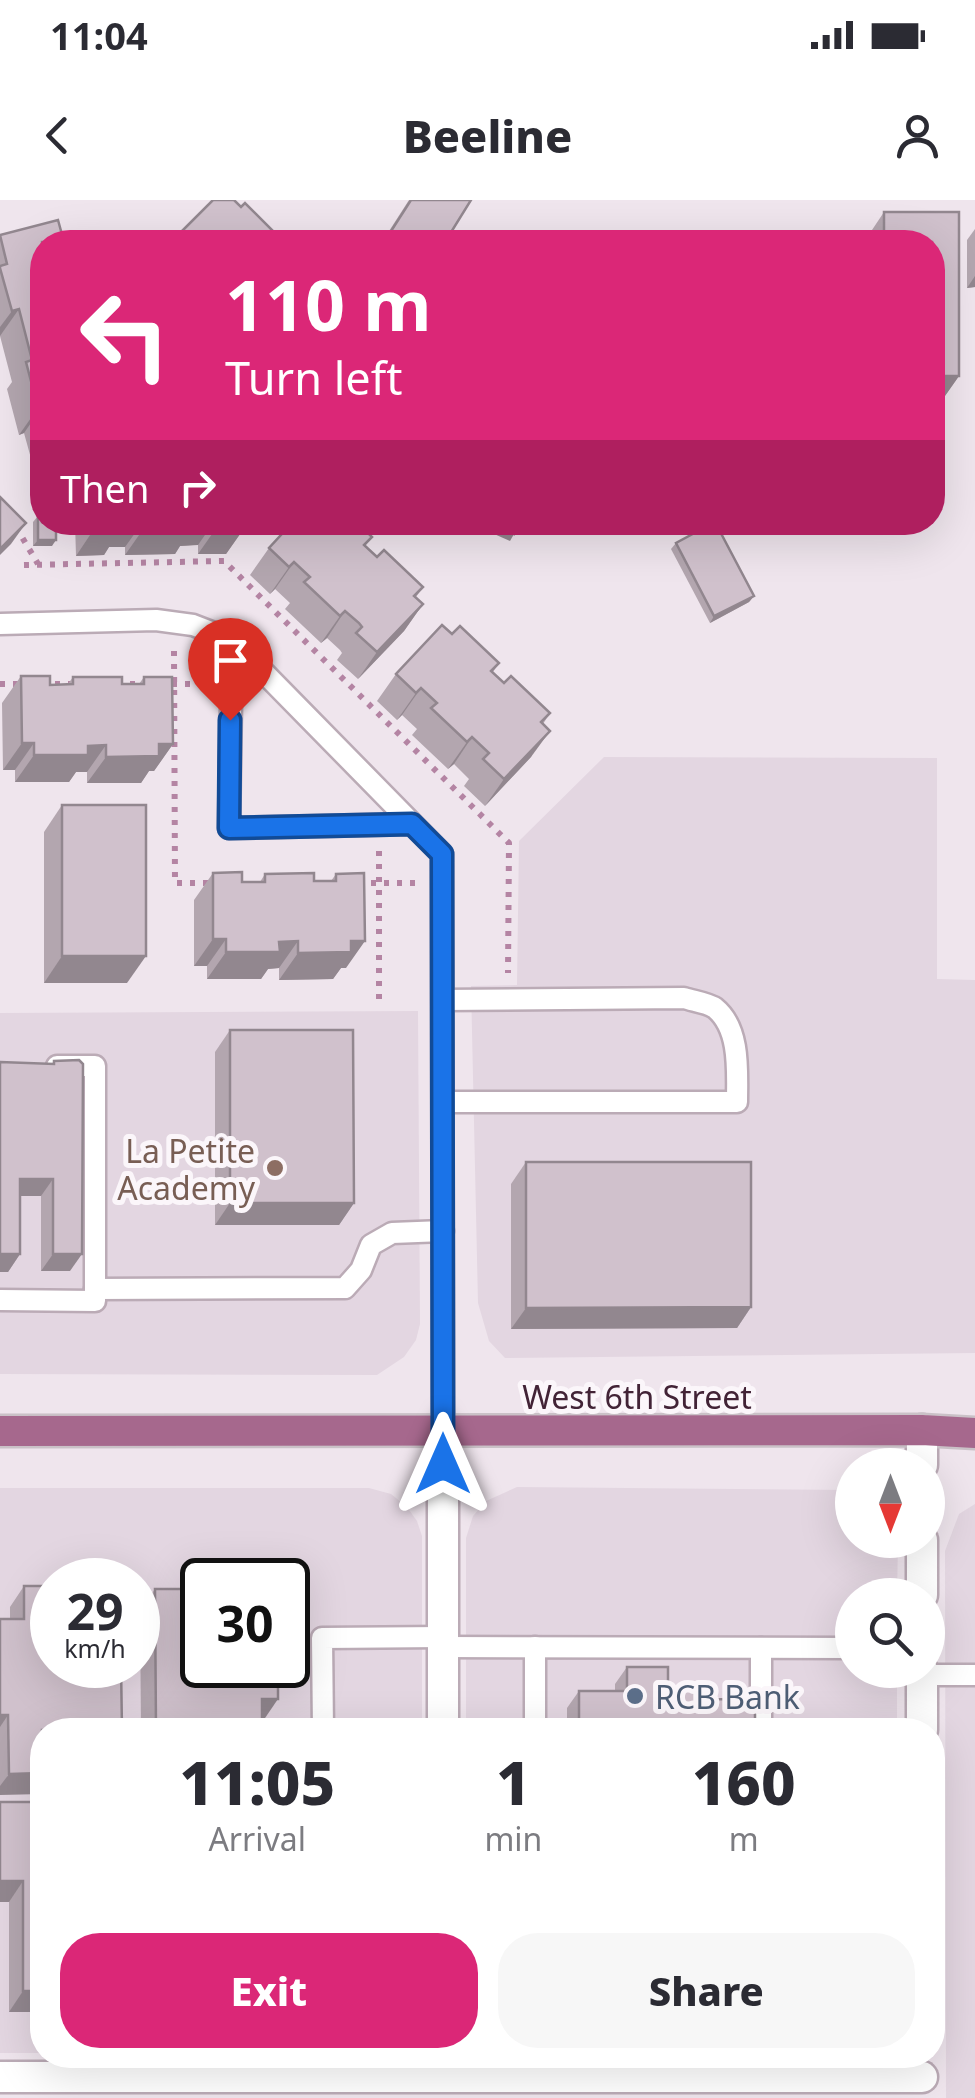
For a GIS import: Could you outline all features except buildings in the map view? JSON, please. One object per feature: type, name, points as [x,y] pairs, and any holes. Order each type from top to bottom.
[{"type":"main road","name":"West 6th Street","points":[[0,1432],[975,1433]]},
{"type":"street","points":[[922,1430],[922,1448]]},
{"type":"street","points":[[442,1718],[443,1431]]},
{"type":"street","points":[[922,1688],[922,1718]]},
{"type":"street","points":[[0,2076],[198,2087],[419,2068]]},
{"type":"street","points":[[447,2068],[498,2087],[765,2087],[922,2076]]},
{"type":"lane","points":[[0,624],[156,620],[194,624],[232,640],[442,854],[443,1431]]},
{"type":"lane","points":[[232,640],[229,828],[412,824]]},
{"type":"lane","points":[[443,1102],[736,1102],[736,1056],[727,1026],[715,1007],[684,998],[444,1000]]},
{"type":"lane","points":[[0,1300],[95,1301],[96,1066],[38,1065]]},
{"type":"lane","points":[[95,1289],[345,1288],[360,1270],[371,1246],[392,1233],[443,1231]]},
{"type":"lane","points":[[323,1718],[322,1638],[535,1647],[835,1648]]},
{"type":"lane","points":[[535,1647],[535,1718]]},
{"type":"lane","points":[[761,1718],[762,1648]]},
{"type":"lane","points":[[945,1673],[975,1675]]},
{"type":"path","points":[[8,518],[38,565]]},
{"type":"path","points":[[0,684],[78,684]]},
{"type":"path","points":[[116,684],[231,684]]},
{"type":"path","points":[[379,824],[379,1000]]},
{"type":"shaded area","points":[[604,757],[937,758],[937,979],[975,980],[975,1353],[505,1358],[489,1341],[478,1303],[471,986],[517,985],[519,841]]},
{"type":"shaded area","name":"La Petite Academy","points":[[418,1011],[420,1324],[416,1340],[404,1357],[377,1375],[0,1374],[0,1013]]},
{"type":"shaded area","points":[[517,1487],[835,1490],[835,1558],[898,1558],[897,1578],[835,1578],[835,1688],[897,1688],[897,1718],[466,1718],[466,1538],[473,1516],[486,1501]]},
{"type":"shaded area","points":[[0,1488],[369,1488],[391,1494],[417,1521],[422,1536],[422,1718],[30,1718],[30,2053],[0,2053]]},
{"type":"shaded area","points":[[975,1504],[975,2098],[946,2098],[945,1551],[959,1514]]},
{"type":"place","name":"La Petite Academy","points":[[275,1168]]},
{"type":"place","name":"RCB Bank","points":[[635,1696]]},
{"type":"route","points":[[230,720],[229,828],[412,824],[442,854],[443,1464]]}]
